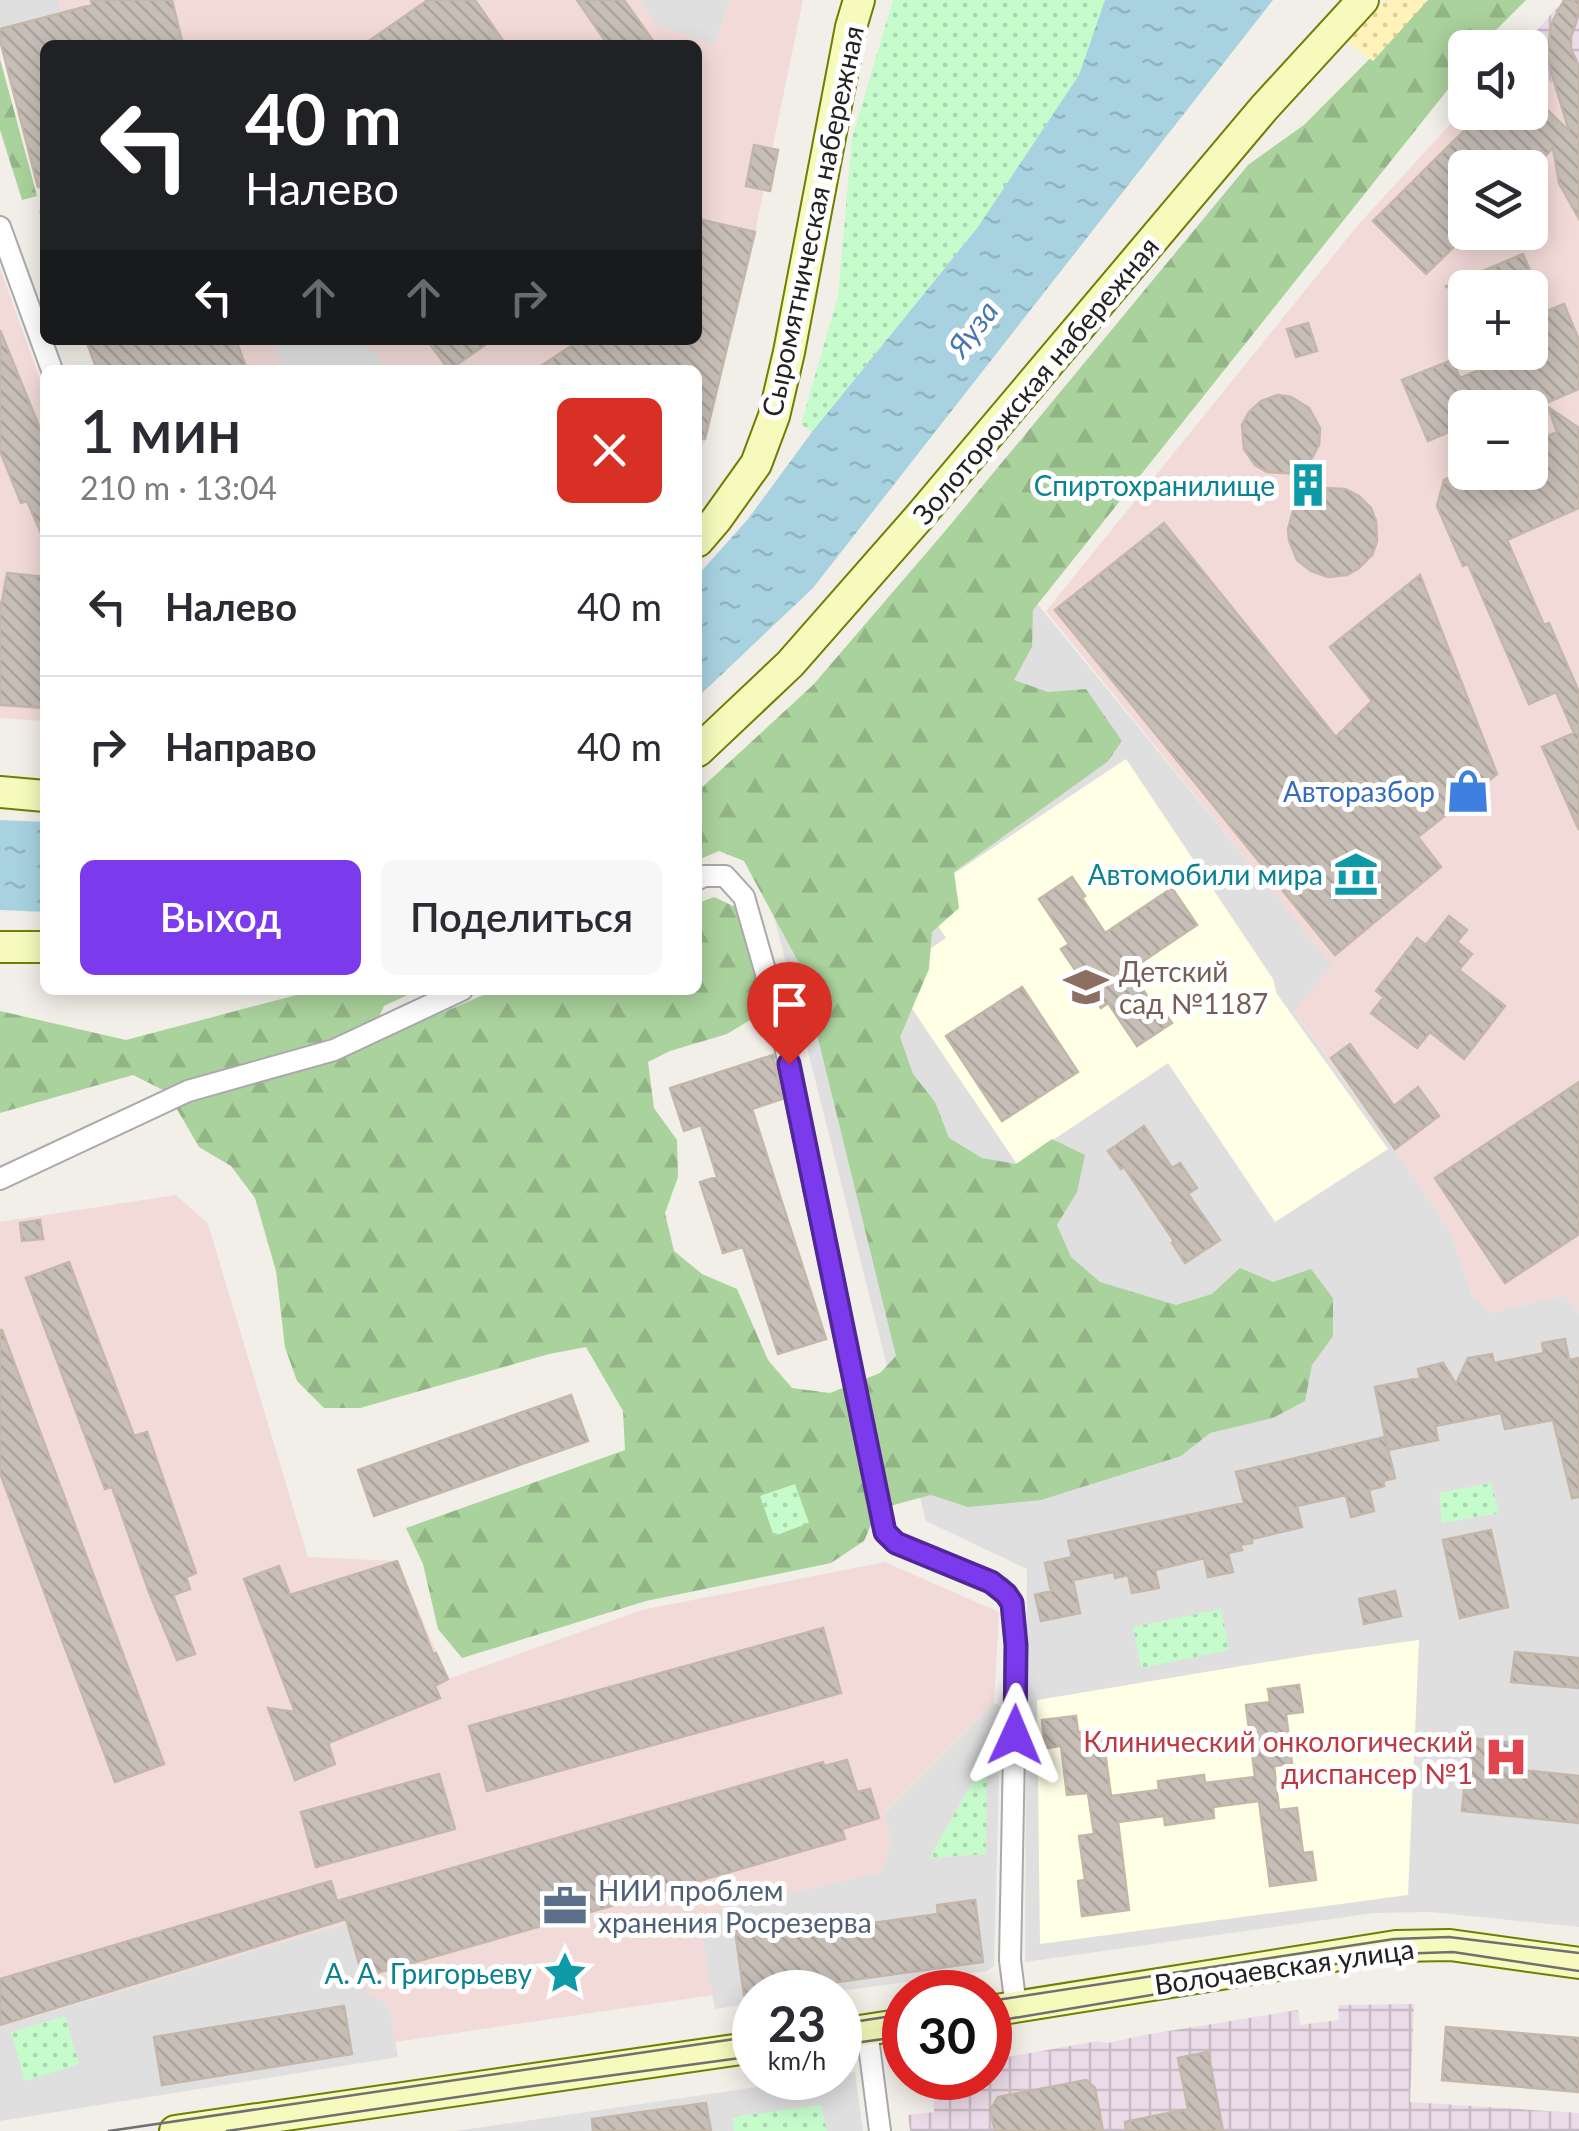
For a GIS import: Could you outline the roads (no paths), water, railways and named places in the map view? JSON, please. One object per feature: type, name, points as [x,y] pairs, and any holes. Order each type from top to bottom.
[{"type":"main road","name":"Сыромятническая набережная","points":[[702,536],[756,464],[774,416],[851,27],[860,0]]},
{"type":"main road","name":"Золоторожская набережная","points":[[702,747],[790,664],[1264,108],[1363,0]]},
{"type":"main road","points":[[0,792],[40,796]]},
{"type":"main road","points":[[0,947],[40,948]]},
{"type":"main road","name":"Волочаевская улица","points":[[1012,2008],[1396,1946],[1450,1944],[1579,1963]]},
{"type":"main road","points":[[175,2131],[732,2050]]},
{"type":"street","points":[[0,226],[40,337]]},
{"type":"street","points":[[702,877],[725,876],[744,897],[781,1026],[885,1532],[896,1543],[991,1582],[1012,1603],[1016,1679],[1009,1970]]},
{"type":"street","points":[[3,1178],[188,1092],[334,1050],[451,995]]},
{"type":"street","points":[[862,2065],[880,2131]]},
{"type":"water","name":"Яуза","points":[[1105,0],[1273,0],[813,588],[702,693],[702,571],[748,519],[812,432],[978,227],[1079,75]]},
{"type":"water","points":[[0,820],[40,822],[40,912],[0,910]]},
{"type":"tram line","points":[[1012,1998],[1394,1939],[1449,1937],[1579,1953]]},
{"type":"tram line","points":[[1012,2018],[1396,1954],[1453,1952],[1579,1971]]},
{"type":"tram line","points":[[862,2021],[882,2018]]},
{"type":"tram line","points":[[109,2131],[732,2039]]},
{"type":"tram line","points":[[862,2042],[882,2039]]},
{"type":"tram line","points":[[227,2131],[732,2059]]},
{"type":"place","name":"Спиртохранилище","points":[[1308,485]]},
{"type":"place","name":"Авторазбор","points":[[1468,791]]},
{"type":"place","name":"Автомобили мира","points":[[1356,874]]},
{"type":"place","name":"Детский сад №1187","points":[[1086,987]]},
{"type":"place","name":"Клинический онкологический диспансер №1","points":[[1506,1757]]},
{"type":"place","name":"НИИ проблем хранения Росрезерва","points":[[565,1906]]},
{"type":"place","name":"А. А. Григорьеву","points":[[565,1973]]}]
